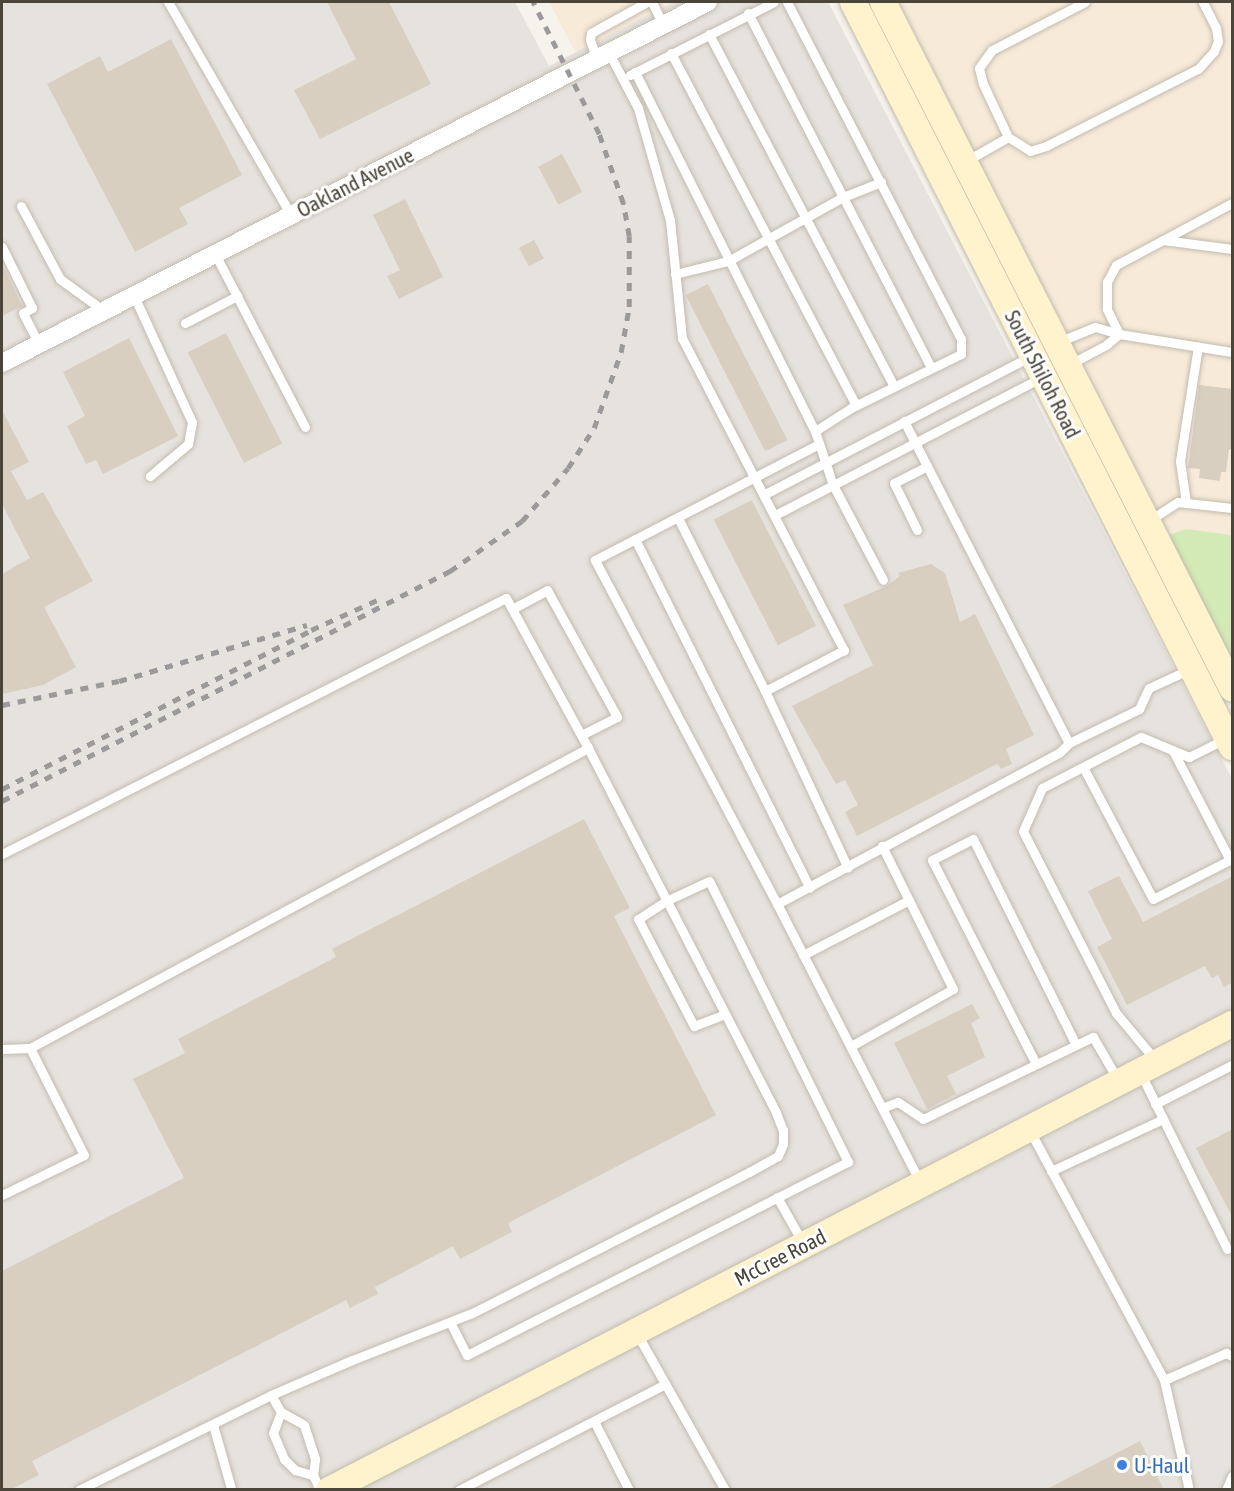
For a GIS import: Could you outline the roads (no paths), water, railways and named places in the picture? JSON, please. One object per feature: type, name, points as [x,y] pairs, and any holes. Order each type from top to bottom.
[{"type":"main road","name":"South Shiloh Road","points":[[854,2],[1192,668],[1231,739]]},
{"type":"main road","name":"South Shiloh Road","points":[[884,2],[1233,688]]},
{"type":"main road","points":[[1039,366],[1063,354]]},
{"type":"main road","name":"McCree Road","points":[[320,1482],[636,1331],[1233,1024]]},
{"type":"street","name":"Oakland Avenue","points":[[2,363],[708,2]]},
{"type":"lane","points":[[168,2],[291,215]]},
{"type":"lane","points":[[647,2],[591,33],[590,40],[622,78],[638,108],[670,220],[682,338],[844,650],[765,691]]},
{"type":"lane","points":[[652,2],[663,25]]},
{"type":"lane","points":[[622,78],[774,2]]},
{"type":"lane","points":[[787,2],[961,339],[961,354],[856,405],[815,431]]},
{"type":"lane","points":[[1085,2],[993,50],[979,68],[983,84],[1008,137],[1030,151],[1046,146],[1198,69],[1214,51],[1218,41],[1216,28],[1203,2]]},
{"type":"lane","points":[[748,13],[932,368]]},
{"type":"lane","points":[[709,34],[894,387]]},
{"type":"lane","points":[[670,53],[856,405]]},
{"type":"lane","points":[[635,72],[815,431],[833,485],[883,580]]},
{"type":"lane","points":[[965,161],[1008,137]]},
{"type":"lane","points":[[675,274],[728,261],[843,197],[881,182]]},
{"type":"lane","points":[[1119,334],[1107,309],[1107,282],[1116,266],[1233,203]]},
{"type":"lane","points":[[21,206],[60,279],[104,311]]},
{"type":"lane","points":[[1163,240],[1233,249]]},
{"type":"lane","points":[[2,247],[32,308],[23,313],[39,344]]},
{"type":"lane","points":[[215,254],[304,427]]},
{"type":"lane","points":[[134,296],[192,422],[188,444],[150,476]]},
{"type":"lane","points":[[185,323],[237,296]]},
{"type":"lane","points":[[1063,354],[1095,327],[1119,334],[1233,352]]},
{"type":"lane","points":[[1063,354],[1106,345],[1119,334]]},
{"type":"lane","points":[[1186,503],[1180,461],[1198,346]]},
{"type":"lane","points":[[765,494],[904,422],[1039,366]]},
{"type":"lane","points":[[775,515],[915,443],[1039,366]]},
{"type":"lane","points":[[904,422],[1069,743]]},
{"type":"lane","points":[[819,444],[595,560],[777,904],[921,1184]]},
{"type":"lane","points":[[917,530],[894,483],[927,466]]},
{"type":"lane","points":[[1148,521],[1178,502],[1233,508]]},
{"type":"lane","points":[[678,518],[765,691],[848,868]]},
{"type":"lane","points":[[635,539],[810,888]]},
{"type":"lane","points":[[512,609],[548,590],[616,717],[581,735]]},
{"type":"lane","points":[[2,854],[506,598],[588,748],[783,1130],[783,1144],[778,1156],[472,1313],[352,1359],[271,1395],[80,1490]]},
{"type":"lane","points":[[777,904],[1059,753],[1069,743],[1139,709],[1149,688],[1192,668]]},
{"type":"lane","points":[[1227,1249],[1139,1072],[1116,1013],[1023,831],[1042,788],[1141,737],[1189,757],[1231,739]]},
{"type":"lane","points":[[2,1049],[30,1048],[588,748]]},
{"type":"lane","points":[[1083,767],[1153,899],[1231,860],[1173,751]]},
{"type":"lane","points":[[1036,1064],[932,860],[973,839],[1076,1045]]},
{"type":"lane","points":[[851,1046],[953,989],[882,846]]},
{"type":"lane","points":[[450,1322],[467,1355],[848,1162],[709,881],[666,901],[638,919],[694,1026],[725,1014]]},
{"type":"lane","points":[[803,955],[909,900]]},
{"type":"lane","points":[[882,1108],[898,1102],[924,1119],[1093,1037],[1139,1072]]},
{"type":"lane","points":[[2,1195],[84,1155],[30,1048]]},
{"type":"lane","points":[[1155,1104],[1233,1065]]},
{"type":"lane","points":[[1051,1171],[1163,1119]]},
{"type":"lane","points":[[1029,1129],[1164,1380],[1189,1490]]},
{"type":"lane","points":[[777,1197],[804,1245]]},
{"type":"lane","points":[[636,1331],[725,1490]]},
{"type":"lane","points":[[1164,1380],[1226,1353],[1233,1356]]},
{"type":"lane","points":[[459,1490],[665,1384]]},
{"type":"lane","points":[[271,1395],[281,1412],[304,1425],[315,1459],[320,1490]]},
{"type":"lane","points":[[281,1412],[273,1433],[284,1459],[295,1470],[320,1482]]},
{"type":"lane","points":[[594,1421],[629,1490]]},
{"type":"lane","points":[[213,1425],[231,1489]]},
{"type":"lane","points":[[1226,1490],[1233,1476]]},
{"type":"railway","points":[[2,801],[450,571],[522,521],[568,468],[594,428],[621,352],[629,307],[629,236],[623,203],[599,134],[533,2]]},
{"type":"railway","points":[[2,789],[311,630],[377,600]]},
{"type":"railway","points":[[2,705],[119,681],[307,625]]},
{"type":"place","name":"U-Haul","points":[[1122,1465]]}]
